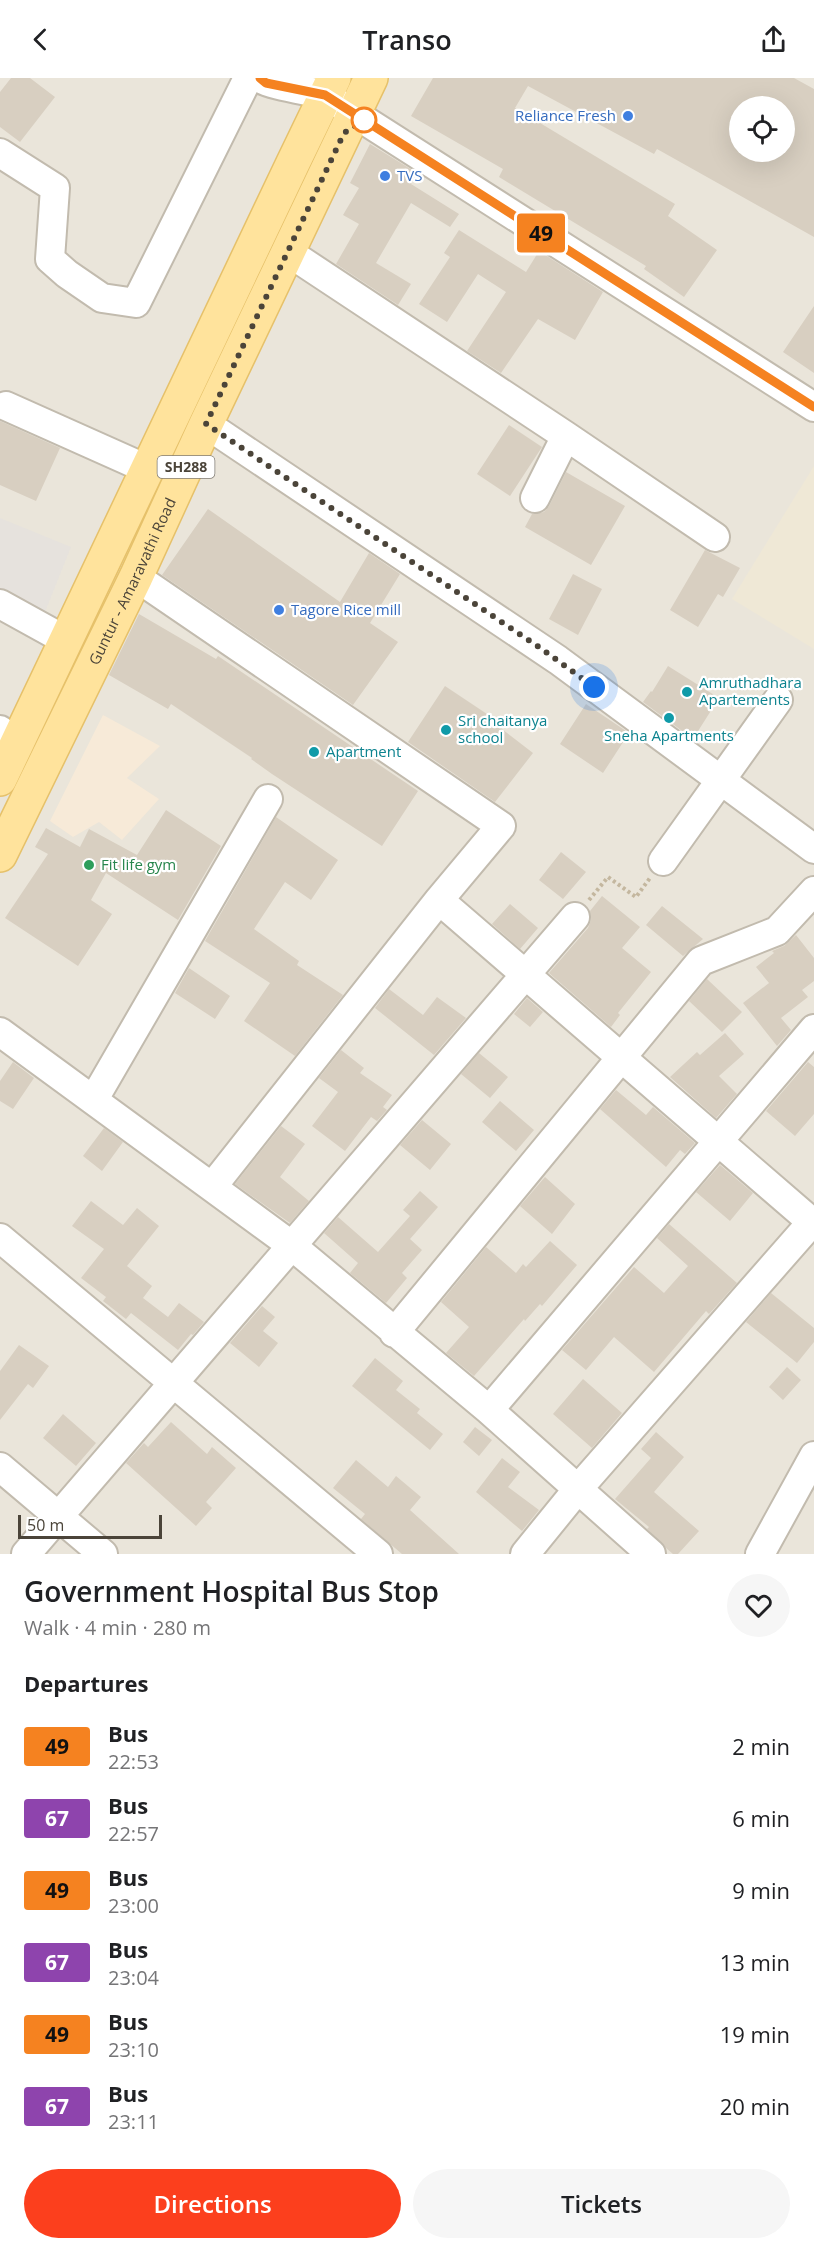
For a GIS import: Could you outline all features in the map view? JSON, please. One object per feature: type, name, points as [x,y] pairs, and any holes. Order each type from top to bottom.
[{"type":"main road","name":"Guntur - Amaravathi Road","points":[[0,855],[136,578],[206,424],[371,78]]},
{"type":"main road","name":"SH288","points":[[0,779],[9,736],[68,641],[147,469],[329,87]]},
{"type":"street","points":[[0,153],[55,188],[50,259],[102,298],[136,303],[248,78]]},
{"type":"street","points":[[260,78],[266,83],[329,87],[354,114],[814,407]]},
{"type":"street","points":[[288,252],[567,436],[715,537]]},
{"type":"street","points":[[6,406],[147,469]]},
{"type":"street","points":[[206,424],[558,660],[814,849]]},
{"type":"street","points":[[535,498],[567,436]]},
{"type":"street","points":[[136,578],[501,826],[439,900],[212,1187]]},
{"type":"street","points":[[0,604],[68,641]]},
{"type":"street","points":[[663,861],[778,700]]},
{"type":"street","points":[[94,1099],[268,799]]},
{"type":"street","points":[[394,1333],[701,961],[777,931],[814,891]]},
{"type":"street","points":[[439,900],[813,1223],[577,1490],[525,1554]]},
{"type":"street","points":[[26,1554],[575,917]]},
{"type":"street","points":[[489,1410],[814,1029]]},
{"type":"street","points":[[0,1032],[291,1245],[489,1410],[651,1554]]},
{"type":"street","points":[[0,1238],[378,1554]]},
{"type":"street","points":[[760,1554],[814,1456]]},
{"type":"street","points":[[0,1467],[103,1554]]},
{"type":"path","points":[[575,917],[608,876],[636,897],[663,861]]},
{"type":"shaded area","points":[[0,78],[814,78],[814,1554],[0,1554]]},
{"type":"shaded area","points":[[814,466],[814,649],[732,599]]},
{"type":"shaded area","points":[[0,518],[71,547],[45,612],[0,591]]},
{"type":"shaded area","points":[[103,715],[160,746],[127,778],[159,799],[122,840],[99,822],[73,837],[50,821]]},
{"type":"building","points":[[11,78],[30,78],[55,97],[20,142],[0,127],[0,92]]},
{"type":"building","points":[[433,78],[794,78],[814,89],[814,237],[657,149],[654,154],[528,86],[515,108],[675,204],[668,216],[717,250],[684,297],[644,269],[646,266],[499,177],[503,169],[411,116]]},
{"type":"building","points":[[370,144],[417,173],[411,184],[459,214],[450,227],[411,203],[376,263],[411,284],[398,305],[336,264],[359,224],[343,215],[359,188],[350,183]]},
{"type":"building","points":[[459,230],[526,272],[539,251],[603,292],[575,340],[538,319],[501,373],[467,351],[506,292],[478,274],[447,322],[419,304],[450,257],[444,253]]},
{"type":"building","points":[[814,306],[814,373],[783,352]]},
{"type":"building","points":[[0,421],[60,448],[36,501],[0,485]]},
{"type":"building","points":[[509,425],[542,447],[510,496],[477,474]]},
{"type":"building","points":[[566,472],[625,506],[591,565],[525,527],[532,514],[544,512],[549,506]]},
{"type":"building","name":"Tagore Rice mill","points":[[208,509],[340,602],[369,553],[400,574],[370,623],[398,642],[353,705],[162,575]]},
{"type":"building","points":[[705,550],[740,568],[723,597],[718,594],[698,627],[670,610]]},
{"type":"building","points":[[573,574],[602,589],[578,635],[549,619]]},
{"type":"building","points":[[139,614],[216,659],[218,656],[418,791],[382,846],[171,704],[168,709],[109,675]]},
{"type":"building","points":[[668,666],[719,698],[693,739],[643,702]]},
{"type":"building","points":[[445,686],[487,714],[485,716],[533,753],[495,802],[408,742]]},
{"type":"building","points":[[586,704],[629,733],[603,773],[560,744]]},
{"type":"building","points":[[166,810],[221,846],[178,920],[106,873],[91,900],[112,914],[78,966],[5,918],[48,854],[35,847],[46,828],[80,847],[89,829],[137,855]]},
{"type":"building","points":[[276,817],[338,860],[311,900],[285,882],[254,929],[299,961],[297,965],[343,995],[295,1056],[244,1021],[270,983],[205,941]]},
{"type":"building","points":[[561,852],[586,872],[563,899],[539,880]]},
{"type":"building","points":[[602,896],[640,927],[622,948],[651,972],[618,1013],[620,1015],[611,1027],[549,973],[588,928],[591,920],[590,911]]},
{"type":"building","points":[[510,904],[538,928],[520,949],[492,924]]},
{"type":"building","points":[[662,906],[703,939],[683,956],[646,925]]},
{"type":"building","points":[[796,935],[814,958],[814,981],[802,990],[808,997],[781,1018],[791,1030],[777,1046],[743,1003],[769,983],[756,967],[774,953],[772,951],[784,946]]},
{"type":"building","points":[[189,968],[230,996],[215,1019],[175,993]]},
{"type":"building","points":[[707,979],[742,1012],[722,1032],[689,1001]]},
{"type":"building","points":[[389,989],[423,1015],[437,997],[466,1018],[434,1055],[375,1008]]},
{"type":"building","points":[[527,998],[543,1012],[530,1027],[514,1014]]},
{"type":"building","points":[[725,1033],[744,1054],[719,1076],[737,1094],[716,1118],[670,1077],[697,1052],[700,1055]]},
{"type":"building","points":[[341,1050],[364,1068],[360,1073],[392,1095],[383,1107],[387,1110],[377,1121],[371,1117],[345,1151],[312,1126],[338,1092],[319,1078]]},
{"type":"building","points":[[479,1053],[508,1077],[490,1098],[461,1074]]},
{"type":"building","points":[[13,1062],[34,1078],[13,1109],[0,1101],[0,1081]]},
{"type":"building","points":[[808,1062],[814,1067],[814,1114],[795,1136],[766,1111]]},
{"type":"building","points":[[616,1090],[646,1115],[653,1107],[695,1143],[685,1154],[680,1150],[666,1167],[600,1109]]},
{"type":"building","points":[[500,1101],[534,1130],[516,1151],[482,1122]]},
{"type":"building","points":[[422,1120],[451,1144],[430,1170],[400,1145]]},
{"type":"building","points":[[281,1126],[305,1144],[280,1177],[309,1201],[290,1223],[235,1184]]},
{"type":"building","points":[[104,1128],[123,1142],[102,1171],[83,1156]]},
{"type":"building","points":[[720,1165],[753,1193],[730,1221],[696,1192]]},
{"type":"building","points":[[545,1177],[575,1204],[552,1234],[520,1206]]},
{"type":"building","points":[[420,1191],[438,1207],[410,1239],[422,1250],[402,1273],[407,1278],[386,1303],[350,1273],[358,1263],[324,1233],[338,1217],[378,1252],[410,1216],[403,1210]]},
{"type":"building","points":[[91,1201],[123,1225],[137,1208],[159,1226],[127,1266],[152,1286],[143,1298],[168,1317],[179,1303],[204,1322],[178,1350],[131,1313],[126,1319],[103,1301],[106,1297],[81,1278],[104,1249],[72,1226]]},
{"type":"building","points":[[669,1224],[737,1283],[709,1314],[706,1311],[654,1372],[614,1337],[586,1370],[562,1350],[634,1267],[664,1293],[688,1266],[657,1238]]},
{"type":"building","points":[[550,1241],[577,1265],[542,1306],[540,1304],[525,1321],[524,1319],[474,1376],[446,1353],[469,1327],[441,1302],[486,1247],[516,1273],[523,1264],[526,1267]]},
{"type":"building","points":[[771,1293],[814,1328],[814,1342],[797,1363],[746,1322]]},
{"type":"building","points":[[262,1306],[275,1317],[263,1331],[278,1343],[259,1367],[230,1343]]},
{"type":"building","points":[[19,1345],[49,1366],[33,1388],[28,1384],[0,1420],[0,1371]]},
{"type":"building","points":[[375,1358],[403,1381],[396,1390],[420,1409],[417,1413],[443,1434],[430,1450],[352,1386]]},
{"type":"building","points":[[787,1367],[801,1380],[783,1400],[769,1387]]},
{"type":"building","points":[[583,1379],[622,1413],[592,1448],[553,1414]]},
{"type":"building","points":[[63,1414],[96,1443],[76,1466],[43,1438]]},
{"type":"building","points":[[171,1422],[207,1454],[212,1447],[236,1468],[206,1502],[212,1508],[196,1526],[126,1463],[144,1443],[148,1447]]},
{"type":"building","points":[[475,1427],[492,1440],[479,1456],[463,1442]]},
{"type":"building","points":[[656,1432],[684,1457],[654,1492],[699,1531],[678,1554],[673,1554],[666,1548],[647,1529],[649,1527],[615,1499],[651,1458],[641,1449]]},
{"type":"building","points":[[502,1458],[520,1472],[508,1487],[539,1510],[522,1531],[476,1492]]},
{"type":"building","points":[[356,1460],[388,1487],[396,1476],[421,1497],[410,1510],[459,1554],[402,1554],[361,1519],[365,1514],[333,1488]]},
{"type":"bus line","name":"49","points":[[260,78],[266,83],[325,95],[814,407]]},
{"type":"place","name":"Reliance Fresh","points":[[628,116]]},
{"type":"place","name":"TVS","points":[[385,176]]},
{"type":"place","name":"Tagore Rice mill","points":[[279,610]]},
{"type":"place","name":"Amruthadhara Apartements","points":[[687,692]]},
{"type":"place","name":"Sneha Apartments","points":[[669,718]]},
{"type":"place","name":"Sri chaitanya school","points":[[446,730]]},
{"type":"place","name":"Apartment","points":[[314,752]]},
{"type":"place","name":"Fit life gym","points":[[89,865]]},
{"type":"route","points":[[364,120],[344,133],[206,424],[539,647],[594,687]]}]
